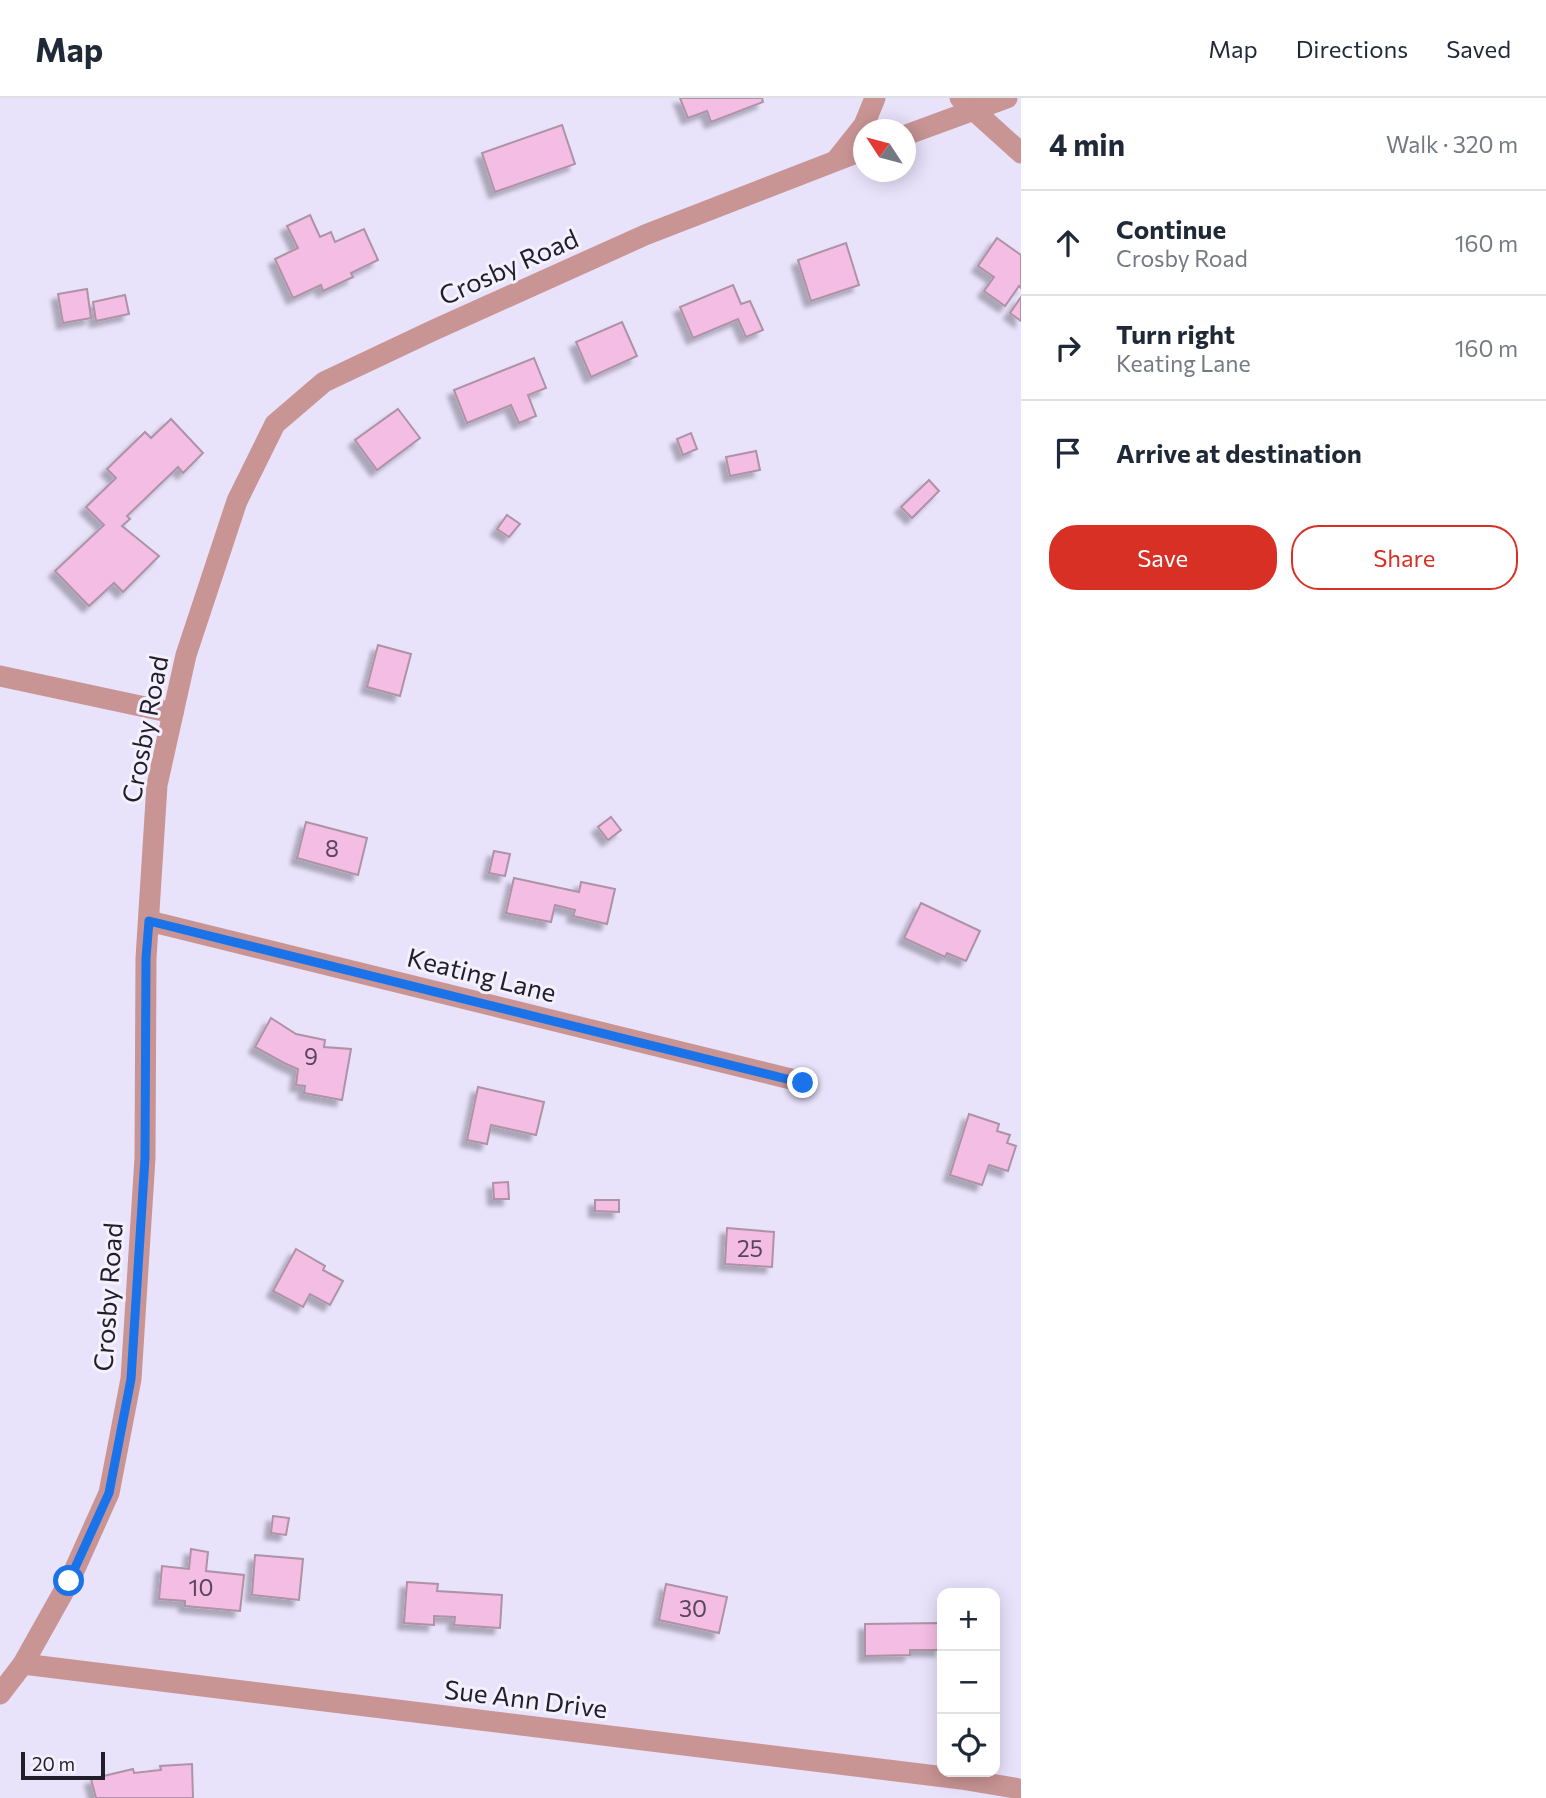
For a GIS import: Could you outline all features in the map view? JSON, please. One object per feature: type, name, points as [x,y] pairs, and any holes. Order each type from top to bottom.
[{"type":"street","name":"Crosby Road","points":[[835,160],[864,125],[876,98]]},
{"type":"street","points":[[916,130],[967,104],[1007,98]]},
{"type":"street","points":[[967,104],[1021,153]]},
{"type":"street","name":"Crosby Road","points":[[0,1694],[23,1664],[69,1581],[109,1493],[131,1379],[145,1158],[146,958],[156,785],[186,655],[237,501],[275,424],[324,382],[434,330],[645,235],[853,154]]},
{"type":"street","points":[[0,676],[173,713]]},
{"type":"street","name":"Keating Lane","points":[[149,921],[803,1083]]},
{"type":"street","name":"Sue Ann Drive","points":[[23,1664],[934,1776],[1021,1791]]},
{"type":"building","points":[[680,98],[762,98],[763,102],[711,122],[707,111],[688,118]]},
{"type":"building","points":[[562,125],[575,164],[495,192],[482,153]]},
{"type":"building","points":[[310,215],[320,237],[331,232],[335,242],[364,229],[378,260],[351,273],[353,277],[323,291],[321,285],[293,298],[275,259],[298,248],[287,226]]},
{"type":"building","points":[[997,238],[1021,255],[1021,288],[1019,286],[1005,306],[984,291],[994,277],[978,266]]},
{"type":"building","points":[[846,243],[859,285],[811,301],[798,260]]},
{"type":"building","points":[[733,285],[741,304],[750,301],[763,330],[746,337],[738,319],[693,338],[680,307]]},
{"type":"building","points":[[87,289],[91,318],[63,323],[58,294]]},
{"type":"building","points":[[125,295],[129,314],[96,321],[93,302]]},
{"type":"building","points":[[1021,297],[1021,321],[1010,313]]},
{"type":"building","points":[[622,322],[637,356],[591,377],[576,342]]},
{"type":"building","points":[[534,358],[546,388],[528,395],[536,416],[519,423],[511,405],[467,423],[454,390]]},
{"type":"building","points":[[398,409],[420,438],[377,470],[355,440]]},
{"type":"building","points":[[171,419],[203,453],[183,473],[178,467],[127,516],[130,519],[122,526],[159,556],[123,592],[114,583],[89,606],[55,571],[104,525],[86,507],[116,478],[107,469],[145,432],[151,438]]},
{"type":"building","points":[[691,433],[697,449],[683,455],[677,439]]},
{"type":"building","points":[[756,451],[760,470],[730,476],[726,457]]},
{"type":"building","points":[[929,480],[939,491],[912,518],[901,507]]},
{"type":"building","points":[[507,515],[520,524],[509,537],[497,529]]},
{"type":"building","points":[[378,645],[411,654],[400,696],[367,687]]},
{"type":"building","points":[[611,817],[621,830],[608,840],[598,827]]},
{"type":"building","points":[[306,822],[367,838],[358,875],[297,858]]},
{"type":"building","points":[[494,851],[510,854],[505,876],[489,873]]},
{"type":"building","points":[[514,878],[579,892],[581,882],[615,889],[607,924],[573,916],[575,910],[555,905],[551,922],[506,913]]},
{"type":"building","points":[[921,903],[980,931],[966,961],[947,953],[945,957],[904,938]]},
{"type":"building","points":[[271,1018],[296,1034],[325,1040],[324,1047],[351,1049],[342,1100],[304,1093],[305,1086],[296,1085],[298,1069],[255,1047]]},
{"type":"building","points":[[478,1087],[544,1102],[536,1135],[491,1125],[487,1144],[467,1140]]},
{"type":"building","points":[[969,1114],[999,1124],[997,1131],[1010,1135],[1007,1143],[1016,1146],[1008,1171],[989,1165],[982,1185],[950,1175]]},
{"type":"building","points":[[508,1182],[509,1199],[494,1199],[493,1183]]},
{"type":"building","points":[[595,1200],[619,1200],[619,1212],[595,1211]]},
{"type":"building","points":[[727,1228],[774,1232],[772,1267],[725,1264]]},
{"type":"building","points":[[296,1249],[325,1266],[323,1270],[343,1281],[330,1305],[310,1294],[303,1307],[273,1291]]},
{"type":"building","points":[[273,1516],[289,1518],[286,1535],[271,1533]]},
{"type":"building","points":[[191,1549],[208,1552],[206,1571],[244,1575],[240,1611],[185,1606],[185,1601],[159,1599],[162,1566],[189,1569]]},
{"type":"building","points":[[255,1555],[303,1559],[299,1600],[252,1595]]},
{"type":"building","points":[[407,1582],[438,1584],[437,1591],[502,1595],[500,1628],[454,1625],[455,1617],[434,1616],[434,1625],[404,1623]]},
{"type":"building","points":[[666,1584],[727,1597],[719,1633],[659,1620]]},
{"type":"building","points":[[937,1623],[937,1650],[910,1650],[910,1655],[865,1656],[865,1624]]},
{"type":"building","points":[[192,1764],[193,1798],[96,1798],[91,1779],[133,1769],[134,1773],[161,1770],[160,1766]]},
{"type":"route","points":[[69,1581],[109,1493],[131,1379],[145,1158],[146,958],[149,921],[803,1083]]}]
